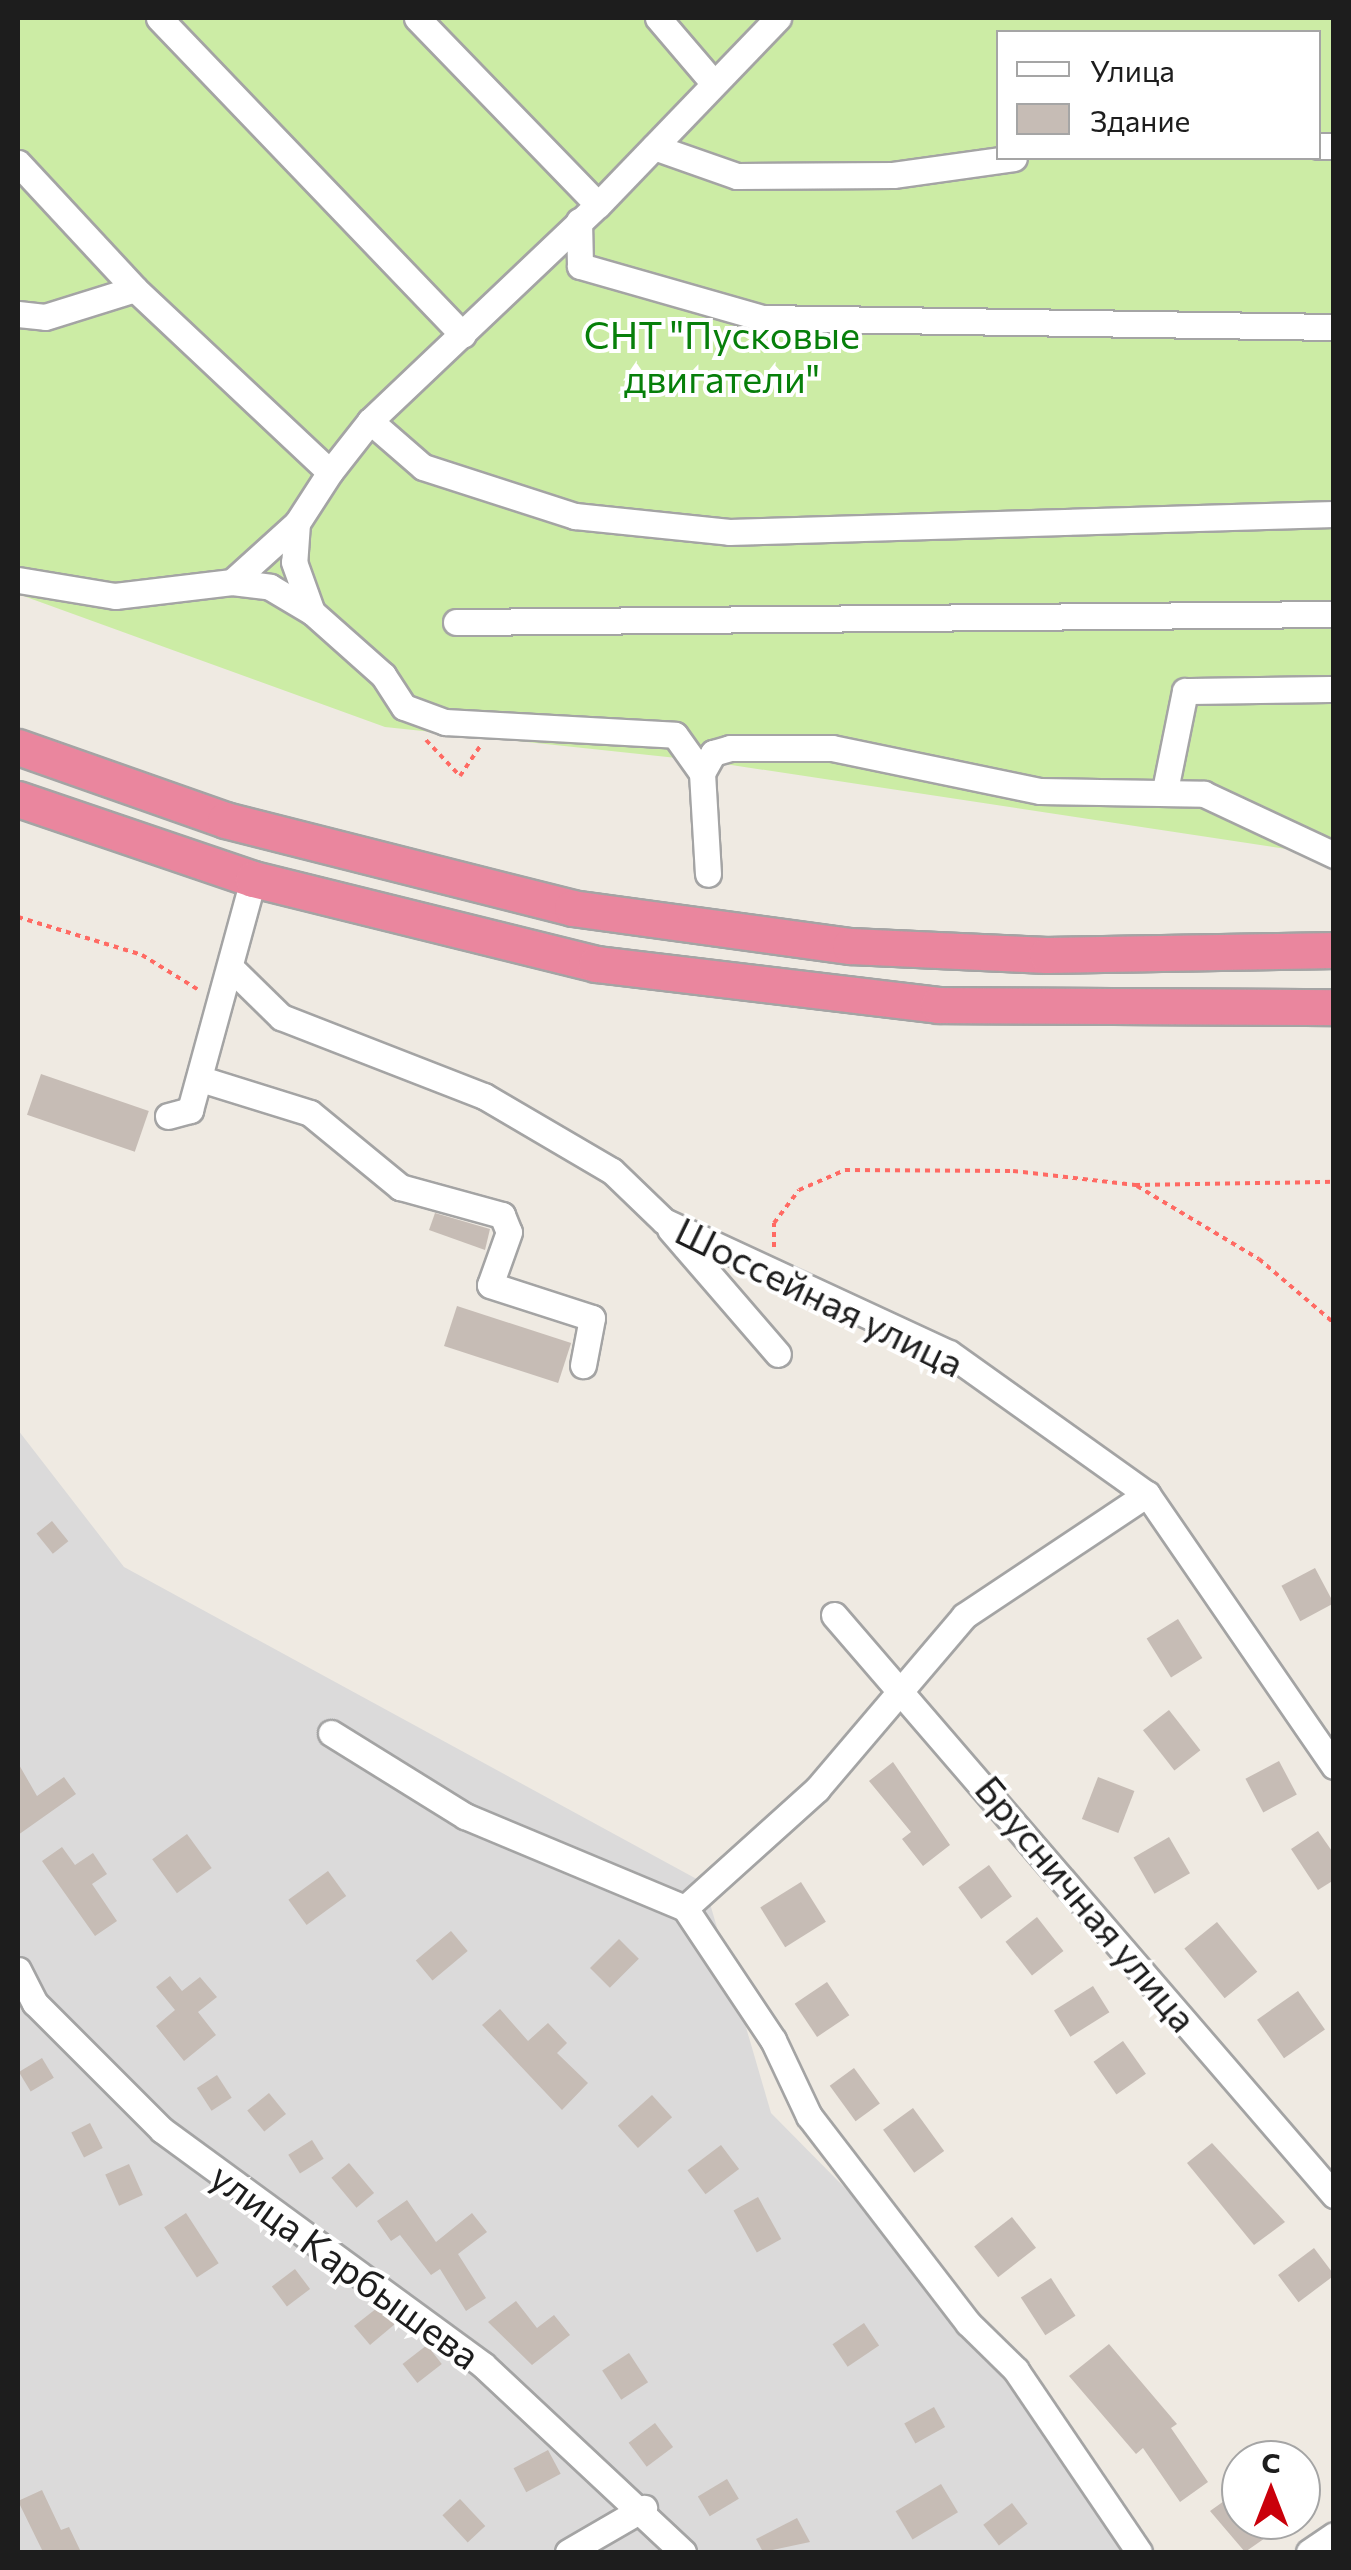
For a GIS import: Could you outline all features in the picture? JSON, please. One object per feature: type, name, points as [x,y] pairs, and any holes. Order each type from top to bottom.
[{"type":"highway","points":[[18,747],[226,820],[572,908],[850,946],[1046,955],[1334,950]]},
{"type":"highway","points":[[18,798],[254,879],[596,964],[770,990],[1085,1010],[1334,1007]]},
{"type":"street","points":[[159,18],[463,334]]},
{"type":"street","points":[[417,18],[589,213]]},
{"type":"street","points":[[658,18],[710,80]]},
{"type":"street","points":[[232,582],[297,523],[370,421],[589,213],[654,147],[710,80],[778,18]]},
{"type":"street","points":[[654,147],[737,176],[893,175],[1000,160]]},
{"type":"street","points":[[18,163],[135,289],[330,472]]},
{"type":"street","points":[[589,213],[580,266],[762,318],[1334,327]]},
{"type":"street","points":[[18,314],[45,317],[135,289]]},
{"type":"street","points":[[370,421],[423,467],[575,516],[729,532],[1334,514]]},
{"type":"street","points":[[297,523],[294,562],[312,612]]},
{"type":"street","points":[[18,580],[115,596],[232,582],[270,587],[312,612],[382,675],[404,708],[504,728],[675,735],[702,774]]},
{"type":"street","points":[[456,622],[1334,614]]},
{"type":"street","points":[[1165,790],[1185,691],[1334,689]]},
{"type":"street","points":[[708,874],[702,774],[713,753],[730,748],[812,747],[1040,791],[1165,790],[1204,794],[1334,855]]},
{"type":"street","points":[[168,1116],[190,1110],[232,970],[254,879]]},
{"type":"street","name":"Шоссейная улица","points":[[232,970],[281,1018],[500,1106],[612,1171],[664,1221],[950,1353],[1146,1494],[1334,1766]]},
{"type":"street","points":[[200,1078],[310,1113],[400,1186],[502,1215],[509,1232],[490,1285],[592,1318],[582,1365]]},
{"type":"street","points":[[664,1221],[778,1354]]},
{"type":"street","points":[[685,1908],[905,1694],[964,1616],[1146,1494]]},
{"type":"street","name":"Брусничная улица","points":[[834,1615],[1334,2195]]},
{"type":"street","points":[[331,1734],[465,1816],[685,1908],[773,2040],[809,2116],[968,2323],[1016,2370],[1139,2552]]},
{"type":"street","name":"улица Карбышева","points":[[18,1970],[26,2006],[162,2130],[483,2365],[644,2508],[683,2552]]},
{"type":"street","points":[[568,2552],[644,2508]]},
{"type":"street","points":[[1310,2552],[1334,2535]]},
{"type":"path","points":[[460,776],[504,728]]},
{"type":"path","points":[[18,917],[142,955],[221,1004]]},
{"type":"path","points":[[775,1272],[774,1223],[798,1190],[845,1170],[1013,1172],[1135,1185],[1334,1182]]},
{"type":"path","points":[[1135,1185],[1259,1259],[1334,1323]]},
{"type":"shaded area","points":[[18,1430],[124,1567],[704,1883],[771,2113],[997,2342],[1125,2552],[18,2552]]},
{"type":"green space","name":"СНТ \"Пусковые двигатели\"","points":[[18,18],[1333,18],[1333,856],[705,761],[385,727],[18,594]]},
{"type":"building","points":[[41,1074],[149,1111],[135,1152],[27,1115]]},
{"type":"building","points":[[435,1213],[490,1229],[485,1250],[429,1230]]},
{"type":"building","points":[[457,1306],[571,1343],[558,1383],[444,1346]]},
{"type":"building","points":[[52,1521],[68,1541],[53,1554],[36,1534]]},
{"type":"building","points":[[1315,1568],[1334,1603],[1300,1621],[1281,1586]]},
{"type":"building","points":[[1178,1619],[1202,1658],[1171,1678],[1147,1639]]},
{"type":"building","points":[[1169,1710],[1200,1750],[1174,1771],[1143,1730]]},
{"type":"building","points":[[1279,1761],[1297,1795],[1263,1812],[1245,1779]]},
{"type":"building","points":[[893,1762],[950,1845],[923,1866],[902,1839],[911,1832],[869,1781]]},
{"type":"building","points":[[18,1763],[37,1796],[64,1777],[76,1794],[18,1835]]},
{"type":"building","points":[[1098,1777],[1134,1791],[1118,1833],[1082,1819]]},
{"type":"building","points":[[1318,1831],[1334,1854],[1334,1880],[1318,1890],[1291,1849]]},
{"type":"building","points":[[187,1834],[212,1868],[177,1893],[152,1859]]},
{"type":"building","points":[[1169,1837],[1190,1873],[1154,1894],[1133,1858]]},
{"type":"building","points":[[62,1847],[75,1865],[93,1853],[107,1874],[92,1884],[117,1921],[95,1936],[42,1861]]},
{"type":"building","points":[[989,1865],[1012,1897],[981,1919],[958,1887]]},
{"type":"building","points":[[328,1871],[346,1896],[307,1925],[288,1900]]},
{"type":"building","points":[[801,1882],[826,1922],[785,1947],[760,1907]]},
{"type":"building","points":[[1037,1917],[1063,1951],[1032,1976],[1005,1942]]},
{"type":"building","points":[[1217,1922],[1257,1972],[1225,1998],[1184,1948]]},
{"type":"building","points":[[451,1931],[468,1951],[432,1980],[416,1961]]},
{"type":"building","points":[[619,1939],[639,1959],[610,1988],[590,1968]]},
{"type":"building","points":[[170,1976],[182,1991],[200,1977],[217,1997],[198,2012],[216,2035],[184,2061],[156,2026],[175,2010],[156,1987]]},
{"type":"building","points":[[827,1982],[849,2015],[817,2037],[795,2004]]},
{"type":"building","points":[[1093,1986],[1109,2012],[1070,2037],[1054,2010]]},
{"type":"building","points":[[1298,1991],[1325,2030],[1284,2058],[1257,2020]]},
{"type":"building","points":[[500,2009],[528,2041],[548,2023],[567,2043],[557,2053],[588,2083],[562,2110],[482,2025]]},
{"type":"building","points":[[1123,2041],[1146,2074],[1116,2094],[1094,2062]]},
{"type":"building","points":[[42,2058],[54,2078],[31,2092],[19,2072]]},
{"type":"building","points":[[854,2068],[880,2104],[856,2121],[830,2086]]},
{"type":"building","points":[[217,2075],[232,2098],[212,2111],[197,2088]]},
{"type":"building","points":[[269,2093],[286,2114],[264,2132],[247,2111]]},
{"type":"building","points":[[652,2095],[672,2117],[638,2148],[618,2126]]},
{"type":"building","points":[[913,2108],[944,2151],[914,2173],[883,2130]]},
{"type":"building","points":[[90,2123],[103,2148],[84,2157],[71,2133]]},
{"type":"building","points":[[312,2140],[324,2159],[300,2173],[288,2155]]},
{"type":"building","points":[[1212,2143],[1285,2222],[1254,2245],[1187,2163]]},
{"type":"building","points":[[721,2145],[739,2169],[706,2194],[687,2170]]},
{"type":"building","points":[[349,2163],[374,2193],[356,2208],[331,2178]]},
{"type":"building","points":[[129,2164],[143,2195],[119,2206],[105,2175]]},
{"type":"building","points":[[758,2197],[781,2239],[757,2253],[734,2211]]},
{"type":"building","points":[[407,2200],[436,2242],[472,2213],[487,2232],[458,2254],[486,2298],[466,2311],[440,2269],[431,2275],[400,2235],[391,2241],[377,2221]]},
{"type":"building","points":[[186,2213],[219,2263],[197,2277],[164,2227]]},
{"type":"building","points":[[1012,2217],[1036,2248],[998,2277],[974,2247]]},
{"type":"building","points":[[1314,2248],[1334,2276],[1299,2302],[1278,2275]]},
{"type":"building","points":[[295,2269],[310,2289],[287,2306],[272,2286]]},
{"type":"building","points":[[1051,2278],[1076,2316],[1045,2335],[1021,2298]]},
{"type":"building","points":[[516,2301],[537,2328],[554,2315],[570,2335],[532,2365],[488,2322]]},
{"type":"building","points":[[377,2308],[395,2324],[370,2345],[354,2326]]},
{"type":"building","points":[[864,2323],[879,2345],[848,2367],[832,2344]]},
{"type":"building","points":[[1109,2344],[1177,2424],[1171,2428],[1208,2482],[1180,2502],[1143,2448],[1136,2454],[1069,2376]]},
{"type":"building","points":[[427,2345],[442,2364],[417,2383],[403,2364]]},
{"type":"building","points":[[629,2353],[648,2382],[621,2400],[602,2370]]},
{"type":"building","points":[[934,2407],[945,2427],[915,2444],[904,2423]]},
{"type":"building","points":[[655,2423],[673,2447],[647,2467],[629,2443]]},
{"type":"building","points":[[548,2450],[561,2474],[526,2492],[514,2468]]},
{"type":"building","points":[[727,2479],[739,2499],[710,2516],[698,2497]]},
{"type":"building","points":[[941,2484],[958,2512],[913,2540],[896,2511]]},
{"type":"building","points":[[42,2490],[61,2530],[69,2527],[81,2552],[43,2552],[18,2501]]},
{"type":"building","points":[[460,2499],[485,2526],[468,2542],[442,2515]]},
{"type":"building","points":[[1012,2503],[1028,2524],[999,2545],[983,2525]]},
{"type":"building","points":[[1221,2503],[1221,2524],[1210,2511]]},
{"type":"building","points":[[797,2518],[810,2542],[763,2552],[756,2539]]},
{"type":"building","points":[[1235,2540],[1262,2540],[1245,2552]]}]
